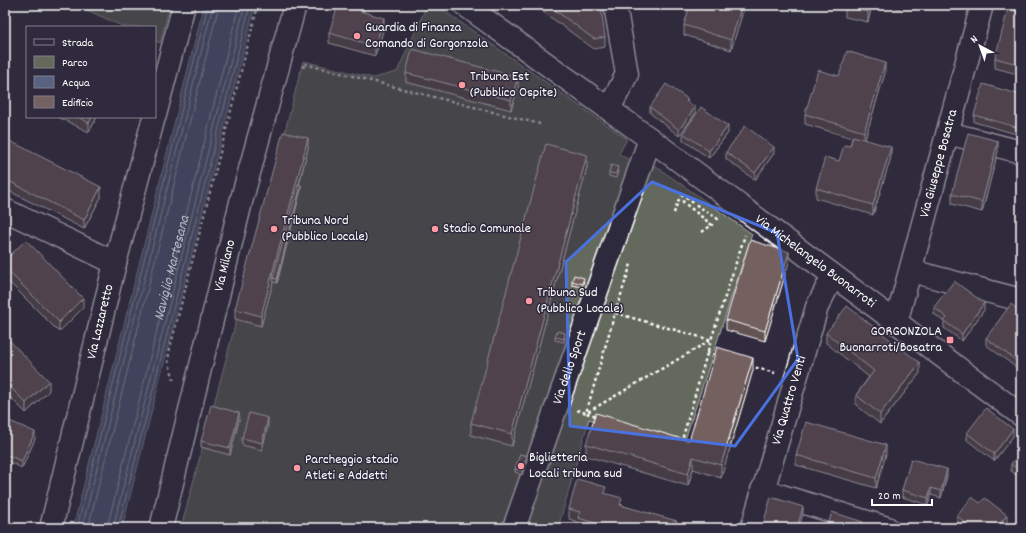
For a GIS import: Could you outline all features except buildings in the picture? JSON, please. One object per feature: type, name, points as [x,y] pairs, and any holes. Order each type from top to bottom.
[{"type":"street","name":"Via Lazzaretto","points":[[156,112],[184,5]]},
{"type":"street","name":"Via Milano","points":[[161,528],[241,202],[295,5]]},
{"type":"street","name":"Via Michelangelo Buonarroti","points":[[466,5],[650,139],[1021,415]]},
{"type":"street","points":[[609,109],[627,74],[615,5]]},
{"type":"street","name":"Via Giuseppe Bosatra","points":[[896,323],[982,5]]},
{"type":"street","name":"Via Lazzaretto","points":[[51,528],[115,263],[154,118]]},
{"type":"street","points":[[948,133],[1021,152]]},
{"type":"street","name":"Via dello Sport","points":[[514,528],[650,139]]},
{"type":"street","points":[[5,210],[115,263]]},
{"type":"street","points":[[911,271],[1021,300]]},
{"type":"street","name":"Via Quattro Venti","points":[[752,528],[817,307],[834,276]]},
{"type":"street","points":[[762,490],[887,528]]},
{"type":"path","points":[[175,382],[168,360],[170,348],[258,5]]},
{"type":"path","points":[[302,66],[304,67],[305,64],[540,124]]},
{"type":"path","points":[[674,213],[678,202],[687,190]]},
{"type":"path","points":[[702,232],[712,225],[683,202],[686,198],[718,219],[720,216],[714,211]]},
{"type":"path","points":[[557,405],[682,440],[707,352],[747,228]]},
{"type":"path","points":[[586,413],[615,313],[711,340]]},
{"type":"path","points":[[586,413],[711,340]]},
{"type":"path","points":[[707,352],[722,357]]},
{"type":"path","points":[[745,364],[775,373]]},
{"type":"highlighted area","points":[[652,182],[777,233],[798,359],[735,446],[570,426],[566,262]]},
{"type":"green space","points":[[76,5],[170,5],[160,43],[156,41],[156,26],[122,26]]},
{"type":"green space","name":"Stadio Comunale","points":[[427,5],[436,5],[627,139],[619,154],[633,162],[503,528],[181,528],[303,61],[373,78],[397,72]]},
{"type":"green space","points":[[654,165],[752,234],[682,449],[589,419],[558,528],[524,528]]},
{"type":"water","name":"Naviglio Martesana","points":[[204,5],[255,5],[122,528],[73,528]]},
{"type":"place","name":"Guardia di Finanza Comando di Gorgonzola","points":[[357,36]]},
{"type":"place","name":"Tribuna Est (Pubblico Ospite)","points":[[462,85]]},
{"type":"place","name":"Tribuna Nord (Pubblico Locale)","points":[[274,229]]},
{"type":"place","name":"Stadio Comunale","points":[[435,229]]},
{"type":"place","name":"Tribuna Sud (Pubblico Locale)","points":[[529,301]]},
{"type":"place","name":"GORGONZOLA Buonarroti/Bosatra","points":[[950,340]]},
{"type":"place","name":"Biglietteria Locali tribuna sud","points":[[521,466]]},
{"type":"place","name":"Parcheggio stadio Atleti e Addetti","points":[[297,468]]}]
